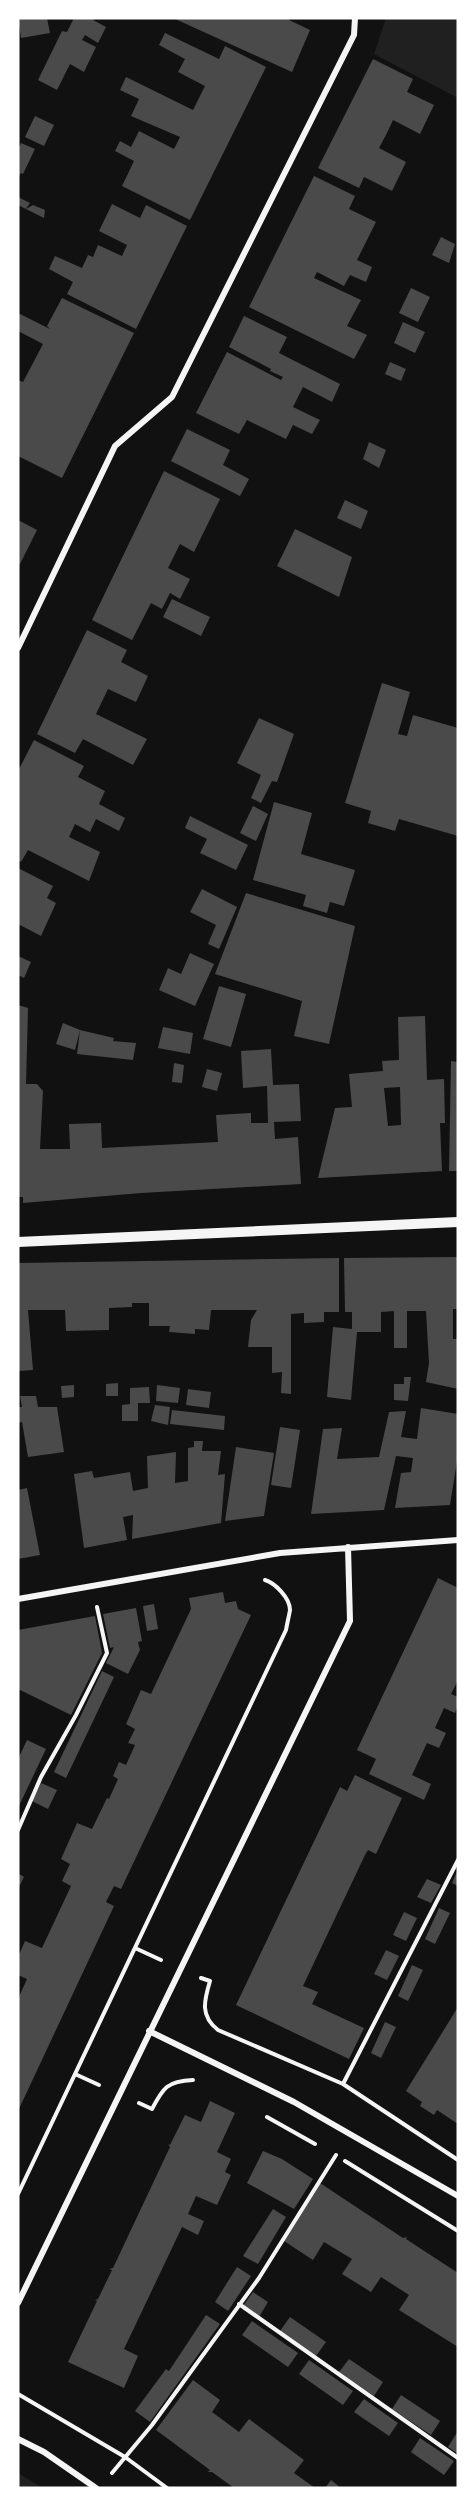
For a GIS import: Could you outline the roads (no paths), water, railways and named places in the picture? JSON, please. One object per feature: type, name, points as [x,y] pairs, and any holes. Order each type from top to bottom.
[{"type":"street","points":[[18,648],[115,446],[172,397],[354,35],[355,18]]},
{"type":"street","points":[[18,1242],[458,1222]]},
{"type":"street","points":[[18,1599],[280,1553],[458,1540]]},
{"type":"street","points":[[18,2303],[350,1621],[348,1547]]},
{"type":"street","points":[[149,2031],[294,2102],[458,2196]]},
{"type":"street","points":[[18,2439],[44,2452],[96,2488]]}]
